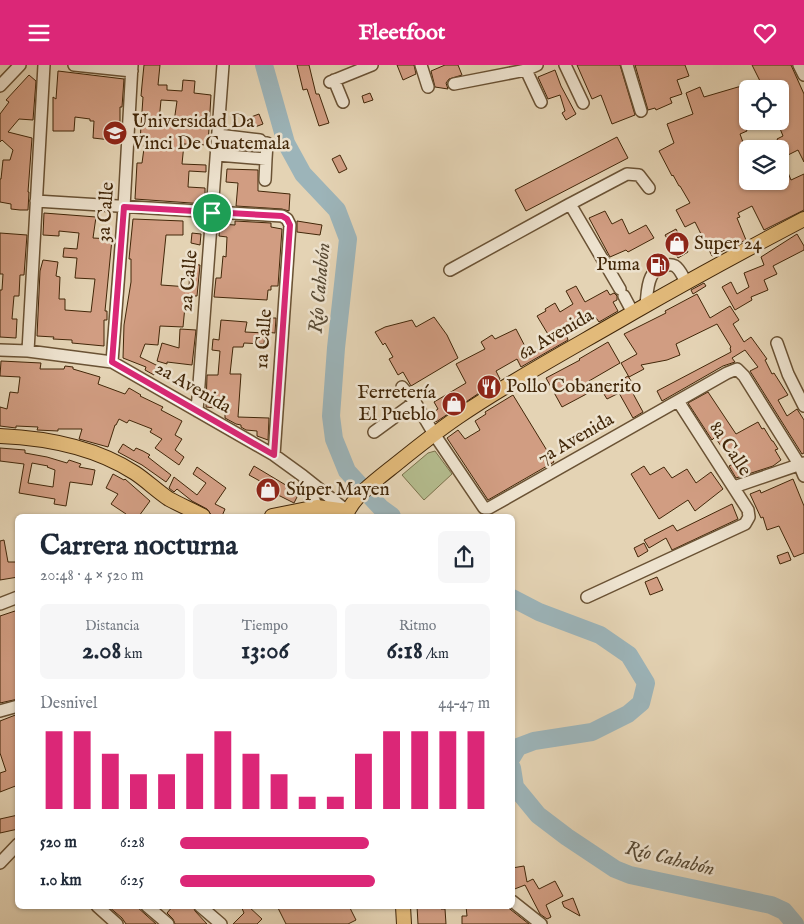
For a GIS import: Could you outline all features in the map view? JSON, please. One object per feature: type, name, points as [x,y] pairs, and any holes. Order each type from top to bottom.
[{"type":"main road","name":"6a Avenida","points":[[346,511],[381,476],[434,434],[513,382],[686,282],[804,219]]},
{"type":"main road","points":[[0,436],[27,437],[86,450],[135,473],[170,499],[199,514]]},
{"type":"main road","points":[[170,499],[184,514]]},
{"type":"main road","points":[[282,514],[317,507],[346,511]]},
{"type":"main road","points":[[403,909],[404,924]]},
{"type":"street","points":[[2,79],[20,65]]},
{"type":"street","points":[[28,351],[44,65]]},
{"type":"street","points":[[74,65],[132,68]]},
{"type":"street","name":"2a Calle","points":[[197,411],[223,65]]},
{"type":"street","points":[[343,102],[332,81],[372,65]]},
{"type":"street","points":[[421,65],[428,87]]},
{"type":"street","points":[[454,84],[526,70],[537,65]]},
{"type":"street","points":[[565,65],[583,103]]},
{"type":"street","points":[[627,65],[640,111]]},
{"type":"street","points":[[799,65],[804,75]]},
{"type":"street","name":"3a Calle","points":[[112,362],[132,68]]},
{"type":"street","points":[[526,70],[541,102]]},
{"type":"street","points":[[218,135],[263,141],[266,159],[265,180]]},
{"type":"street","points":[[216,155],[266,159]]},
{"type":"street","points":[[450,270],[627,174],[639,175],[648,187]]},
{"type":"street","points":[[36,201],[212,213]]},
{"type":"street","points":[[570,204],[633,313]]},
{"type":"street","name":"1a Calle","points":[[212,213],[282,216],[287,219],[290,225],[274,455]]},
{"type":"street","points":[[646,305],[651,276],[657,270],[668,265],[674,265],[680,270],[686,282]]},
{"type":"street","points":[[777,343],[788,374],[804,407]]},
{"type":"street","name":"2a Avenida","points":[[0,349],[112,362],[274,455],[346,511]]},
{"type":"street","name":"7a Avenida","points":[[434,434],[484,508],[489,509],[737,369],[744,376],[802,463]]},
{"type":"street","points":[[402,387],[415,402],[434,434]]},
{"type":"street","name":"8a Calle","points":[[587,597],[745,524],[749,517],[748,510],[734,487],[678,401]]},
{"type":"street","points":[[374,432],[415,402]]},
{"type":"street","points":[[734,487],[802,463],[804,476]]},
{"type":"street","points":[[303,476],[317,507]]},
{"type":"street","points":[[0,604],[15,598]]},
{"type":"street","points":[[0,711],[15,707]]},
{"type":"street","points":[[0,863],[15,848]]},
{"type":"street","points":[[515,903],[541,924]]},
{"type":"street","points":[[100,909],[116,924]]},
{"type":"street","points":[[150,909],[168,924]]},
{"type":"street","points":[[204,909],[221,924]]},
{"type":"green space","points":[[435,451],[452,474],[424,500],[402,475],[428,453]]},
{"type":"building","points":[[144,65],[160,65],[158,85],[167,85],[167,90],[182,91],[183,80],[195,81],[194,93],[211,95],[208,145],[184,144],[182,164],[206,165],[206,172],[189,171],[188,187],[205,188],[205,204],[135,199],[137,163],[142,163],[145,141],[140,141]],"holes":[[[161,100],[177,101],[174,122],[159,121]]]},
{"type":"building","points":[[297,65],[309,65],[316,94],[319,94],[329,123],[319,126],[307,89],[303,90]]},
{"type":"building","points":[[397,65],[414,65],[416,74],[403,80]]},
{"type":"building","points":[[445,65],[458,65],[462,75],[449,79],[446,83],[448,89],[435,87],[431,71]]},
{"type":"building","points":[[577,65],[620,65],[635,115],[612,124],[601,95],[592,99]]},
{"type":"building","points":[[635,65],[685,65],[689,76],[677,80],[682,94],[670,98],[672,103],[656,110],[655,108],[648,110]]},
{"type":"building","points":[[752,65],[791,65],[804,94],[804,162],[798,150],[789,154],[789,140],[777,139],[783,136],[781,130],[789,130],[789,80],[760,80]]},
{"type":"building","points":[[555,70],[576,114],[566,120],[562,113],[565,111],[560,95],[548,99],[538,77]]},
{"type":"building","points":[[58,71],[124,79],[122,107],[120,107],[120,141],[93,138],[94,121],[90,121],[90,119],[75,117],[74,131],[53,131],[53,97],[56,99]]},
{"type":"building","points":[[29,75],[36,81],[33,120],[19,119],[8,132],[32,138],[28,210],[20,210],[11,209],[11,204],[0,202],[0,179],[3,160],[10,160],[13,150],[2,140],[0,142],[0,114],[9,102],[6,100]]},
{"type":"building","points":[[700,87],[704,97],[739,87],[739,130],[747,131],[740,134],[742,140],[739,140],[739,190],[789,190],[789,175],[791,180],[804,174],[804,210],[764,230],[752,206],[738,213],[740,217],[737,218],[746,240],[712,256],[695,222],[685,227],[676,210],[690,203],[672,176],[659,151],[674,143],[667,124],[693,114],[686,93]]},
{"type":"building","points":[[370,93],[373,100],[364,103],[362,96]]},
{"type":"building","points":[[259,114],[263,124],[255,127],[251,117]]},
{"type":"building","points":[[617,137],[628,158],[526,211],[515,190]]},
{"type":"building","points":[[227,144],[259,147],[259,151],[227,148]]},
{"type":"building","points":[[340,155],[347,169],[339,173],[332,159]]},
{"type":"building","points":[[227,169],[258,170],[258,191],[290,194],[289,211],[236,206],[238,183],[226,182]]},
{"type":"building","points":[[605,211],[612,224],[622,219],[629,234],[646,225],[654,238],[628,252],[626,250],[610,257],[589,218]]},
{"type":"building","points":[[44,213],[96,217],[93,238],[112,239],[105,311],[107,311],[107,320],[104,320],[104,346],[72,343],[72,340],[37,336],[40,271],[43,260],[58,262],[56,276],[60,277],[59,299],[65,299],[65,310],[91,312],[95,279],[75,278],[77,258],[63,257],[64,248],[77,249],[79,233],[59,231],[59,236],[43,235]]},
{"type":"building","points":[[133,219],[183,221],[183,235],[166,235],[161,285],[189,287],[190,264],[200,265],[197,296],[186,296],[183,327],[160,326],[158,345],[145,344],[140,357],[158,366],[154,375],[145,370],[146,367],[123,358],[124,325],[131,282],[131,259],[129,259]]},
{"type":"building","points":[[235,221],[271,223],[271,227],[282,229],[278,286],[271,286],[271,290],[268,290],[267,300],[214,297],[216,278],[221,278],[223,256],[226,257],[227,237],[219,236],[220,224],[235,225]]},
{"type":"building","points":[[297,221],[322,225],[320,235],[297,232]]},
{"type":"building","name":"Super 24","points":[[676,229],[688,252],[678,258],[665,235]]},
{"type":"building","points":[[0,233],[27,235],[24,275],[20,275],[19,296],[14,296],[12,319],[17,319],[16,338],[0,337],[0,290],[2,290],[3,274],[0,274]]},
{"type":"building","points":[[192,233],[201,234],[200,245],[191,243]]},
{"type":"building","points":[[797,234],[804,246],[804,250],[773,266],[777,274],[764,280],[768,290],[751,297],[752,300],[735,310],[722,287],[731,282],[737,294],[749,287],[744,273],[764,265],[761,257]]},
{"type":"building","points":[[704,283],[706,286],[693,294],[691,290]]},
{"type":"building","points":[[576,286],[585,302],[607,290],[610,295],[614,293],[617,296],[617,300],[613,302],[618,311],[599,322],[594,315],[565,332],[568,340],[521,367],[517,359],[496,371],[500,379],[436,422],[431,414],[438,409],[434,402],[466,383],[456,364],[485,349],[481,342],[492,335],[495,339],[516,329],[529,354],[552,341],[537,316],[555,303],[560,312],[573,304],[566,291]]},
{"type":"building","points":[[697,294],[710,318],[730,306],[739,320],[733,324],[744,342],[751,337],[767,359],[765,360],[772,374],[774,373],[788,395],[778,400],[787,416],[797,409],[804,420],[804,453],[802,454],[750,371],[758,367],[745,350],[732,358],[735,362],[723,366],[662,401],[657,391],[731,352],[731,347],[717,324],[676,344],[680,355],[667,360],[641,365],[644,369],[629,377],[621,363],[637,354],[624,334],[666,313],[665,311]]},
{"type":"building","points":[[434,317],[447,335],[458,358],[411,386],[403,372],[398,375],[389,359],[393,357],[385,343],[383,345],[375,332],[385,327],[412,320],[416,327]]},
{"type":"building","points":[[264,318],[276,318],[275,333],[264,332]]},
{"type":"building","points":[[221,320],[247,322],[245,332],[265,333],[264,344],[244,343],[243,347],[233,347],[230,374],[241,374],[238,417],[269,418],[268,440],[257,436],[257,431],[246,430],[241,425],[225,418],[225,409],[206,407],[207,375],[218,375],[220,351],[212,350],[213,339],[219,340]]},
{"type":"building","points":[[180,329],[196,330],[192,365],[167,362],[167,364],[157,361],[162,343],[179,348]]},
{"type":"building","points":[[608,342],[620,363],[589,381],[594,390],[562,407],[546,378],[580,360]]},
{"type":"building","points":[[1,361],[41,363],[40,369],[73,367],[73,369],[100,377],[98,384],[125,394],[129,388],[140,396],[163,407],[161,410],[182,421],[175,435],[182,439],[175,450],[184,457],[179,465],[155,448],[162,439],[150,432],[152,429],[129,420],[127,423],[119,419],[115,425],[108,447],[79,439],[82,429],[58,429],[58,431],[37,430],[38,427],[16,426],[16,428],[0,426],[0,407],[7,409],[10,392],[18,393],[20,377],[0,376]]},
{"type":"building","points":[[628,376],[634,386],[630,388],[643,412],[633,418],[619,393],[607,399],[602,391]]},
{"type":"building","points":[[708,392],[736,434],[758,422],[778,449],[775,450],[781,460],[773,466],[736,478],[729,466],[733,464],[715,437],[712,440],[688,403]]},
{"type":"building","points":[[513,395],[554,462],[488,500],[447,438],[458,430],[465,439],[480,430],[475,421],[486,414],[485,412]]},
{"type":"building","points":[[123,444],[134,451],[136,448],[150,455],[148,457],[171,475],[166,482],[142,465],[118,452]]},
{"type":"building","points":[[0,448],[25,450],[25,453],[67,463],[69,460],[81,464],[79,467],[95,470],[92,485],[70,482],[66,506],[54,504],[55,499],[19,493],[24,464],[0,461]],"holes":[[[32,463],[48,466],[55,470],[53,487],[28,483]]]},
{"type":"building","points":[[254,466],[299,493],[294,503],[272,492],[271,494],[264,491],[267,485],[249,475]]},
{"type":"building","points":[[644,466],[650,475],[664,467],[672,478],[687,469],[696,483],[711,472],[723,489],[695,511],[688,500],[659,519],[631,474]]},
{"type":"building","points":[[197,467],[226,488],[215,504],[225,509],[223,514],[211,514],[207,509],[192,501],[177,489],[174,492],[169,488],[174,477],[197,495],[206,483],[193,474]]},
{"type":"building","points":[[113,474],[125,479],[150,501],[140,514],[126,514],[111,504],[118,494],[106,488]]},
{"type":"building","points":[[793,479],[804,506],[804,553],[794,557],[779,526],[767,530],[763,517],[761,518],[750,494],[760,490],[761,493]]},
{"type":"building","points":[[732,504],[738,519],[672,550],[666,538],[649,548],[644,540],[673,525],[677,531]]},
{"type":"building","points":[[4,540],[8,562],[15,562],[15,578],[0,580],[0,541]]},
{"type":"building","points":[[644,543],[648,551],[638,557],[634,548]]},
{"type":"building","points":[[788,552],[791,560],[780,564],[777,556]]},
{"type":"building","points":[[657,577],[663,590],[650,595],[645,582]]},
{"type":"building","points":[[15,611],[15,700],[0,703],[0,616]]},
{"type":"building","points":[[15,715],[15,786],[0,792],[0,773],[6,771],[0,753],[0,721]]},
{"type":"building","points":[[15,816],[15,830],[0,833],[0,819]]},
{"type":"building","points":[[524,866],[527,882],[533,879],[539,889],[555,881],[563,896],[546,905],[551,917],[547,919],[540,914],[525,885],[515,889],[515,868]]},
{"type":"building","points":[[573,898],[580,916],[564,907],[562,902]]},
{"type":"building","points":[[112,909],[139,909],[156,924],[126,924]]},
{"type":"building","points":[[170,909],[194,909],[207,924],[175,924],[167,913]]},
{"type":"building","points":[[242,909],[251,909],[262,919],[257,924],[233,924],[244,913]]},
{"type":"building","points":[[278,909],[350,909],[356,920],[348,924],[286,924]]},
{"type":"building","points":[[417,909],[445,909],[446,924],[418,924]]},
{"type":"building","points":[[466,909],[510,909],[529,924],[462,924],[462,916],[467,916]]},
{"type":"waterway","name":"Río Cahabón","points":[[264,65],[286,143],[303,174],[337,210],[348,239],[336,348],[331,416],[334,439],[347,471],[381,508],[389,514]]},
{"type":"waterway","name":"Río Cahabón","points":[[515,600],[539,612],[600,635],[629,655],[646,683],[641,703],[628,714],[592,732],[534,741],[518,747],[515,752]]},
{"type":"waterway","name":"Río Cahabón","points":[[515,787],[538,815],[615,869],[630,875],[771,905],[784,911],[795,924]]},
{"type":"place","name":"Universidad Da Vinci De Guatemala","points":[[115,133]]},
{"type":"place","name":"Super 24","points":[[677,244]]},
{"type":"place","name":"Puma","points":[[658,265]]},
{"type":"place","name":"Pollo Cobanerito","points":[[489,387]]},
{"type":"place","name":"Ferretería El Pueblo","points":[[454,404]]},
{"type":"place","name":"Súper Mayen","points":[[268,490]]},
{"type":"route","points":[[124,207],[212,213],[282,216],[287,219],[290,225],[274,455],[112,362],[124,207]]}]
